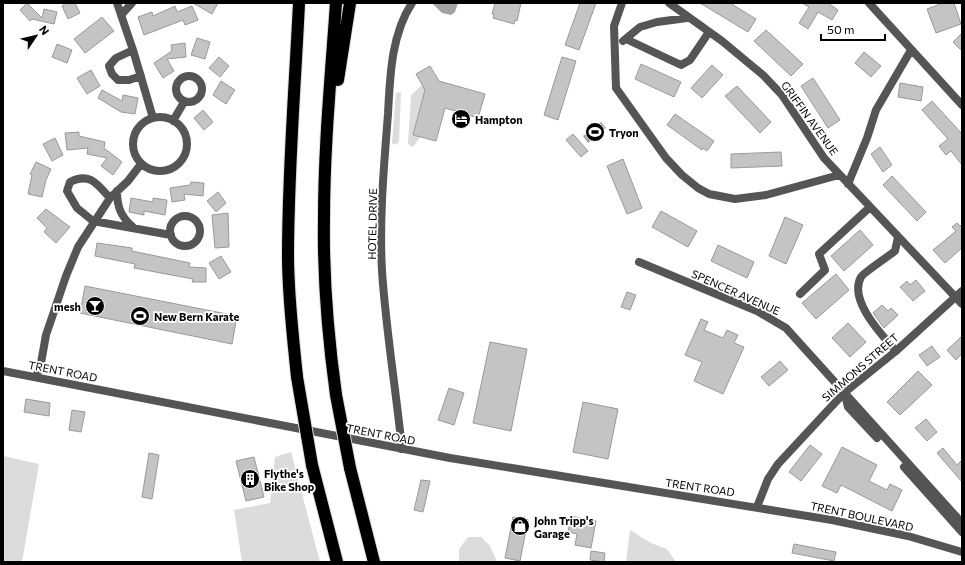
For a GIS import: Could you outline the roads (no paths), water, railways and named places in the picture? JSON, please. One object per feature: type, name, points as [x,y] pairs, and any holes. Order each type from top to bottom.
[{"type":"highway","points":[[290,3],[293,78]]},
{"type":"highway","points":[[298,3],[293,78],[288,257],[292,324],[297,377],[312,465],[318,495],[337,562]]},
{"type":"highway","points":[[336,3],[332,103],[325,170],[324,219],[326,296],[336,395],[350,468],[374,562]]},
{"type":"highway","points":[[332,103],[350,3]]},
{"type":"street","points":[[117,3],[133,50],[153,118]]},
{"type":"street","points":[[121,14],[132,3]]},
{"type":"street","name":"HOTEL DRIVE","points":[[402,449],[389,350],[384,292],[382,210],[390,85],[395,48],[402,20],[412,3]]},
{"type":"street","points":[[622,3],[614,26],[616,88],[666,158],[682,175],[709,194],[735,199],[766,195],[839,175]]},
{"type":"street","name":"GRIFFIN AVENUE","points":[[669,3],[687,18],[722,41],[763,75],[782,95],[824,158],[962,304]]},
{"type":"street","points":[[869,3],[962,105]]},
{"type":"street","points":[[615,46],[640,27],[657,22],[687,18]]},
{"type":"street","points":[[626,39],[681,65],[690,60],[709,32]]},
{"type":"street","points":[[133,50],[116,58],[109,66],[112,74],[118,80],[129,80],[141,76]]},
{"type":"street","points":[[848,184],[867,138],[876,110],[911,50]]},
{"type":"street","points":[[173,121],[184,102]]},
{"type":"street","points":[[160,117],[173,121],[184,134],[186,143],[185,152],[181,160],[175,166],[166,170],[157,171],[149,169],[141,164],[136,157],[133,141],[139,127],[153,118],[160,117]]},
{"type":"street","points":[[36,378],[41,363],[46,335],[66,276],[78,247],[110,198],[141,164]]},
{"type":"street","points":[[110,198],[89,178],[81,177],[70,182],[67,191],[77,208],[94,221],[171,235]]},
{"type":"street","points":[[117,192],[118,206],[126,221],[134,228]]},
{"type":"street","points":[[800,294],[825,270],[819,254],[870,207]]},
{"type":"street","points":[[896,351],[874,327],[861,304],[858,288],[861,277],[895,251],[898,237]]},
{"type":"street","name":"SPENCER AVENUE","points":[[640,262],[772,319],[786,328],[962,523]]},
{"type":"street","name":"SIMMONS STREET","points":[[757,507],[765,485],[778,464],[844,393],[896,351],[962,291]]},
{"type":"street","name":"TRENT ROAD","points":[[3,371],[402,449],[557,474],[638,490],[757,507]]},
{"type":"street","name":"SPENCER AVENUE","points":[[844,393],[848,407],[962,532]]},
{"type":"street","name":"TRENT BOULEVARD","points":[[757,507],[877,529],[962,552]]},
{"type":"place","name":"Hampton","points":[[461,119]]},
{"type":"place","name":"Tryon","points":[[595,132]]},
{"type":"place","name":"mesh","points":[[95,306]]},
{"type":"place","name":"New Bern Karate","points":[[140,316]]},
{"type":"place","name":"Flythe's Bike Shop","points":[[250,479]]},
{"type":"place","name":"John Tripp's Garage","points":[[520,526]]}]
